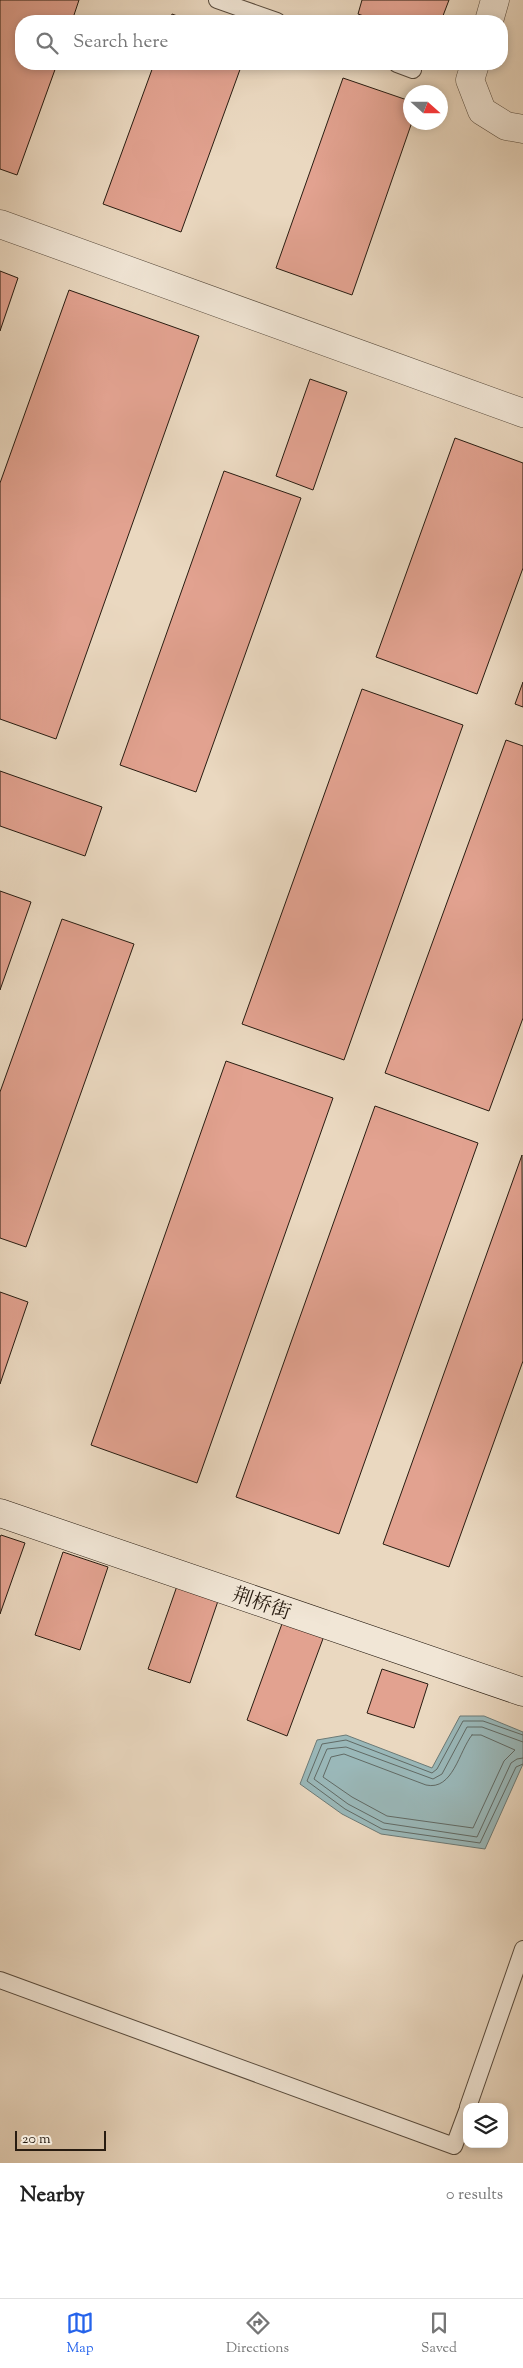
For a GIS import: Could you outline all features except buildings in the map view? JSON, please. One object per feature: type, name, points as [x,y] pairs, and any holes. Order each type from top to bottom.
[{"type":"street","points":[[491,15],[495,0]]},
{"type":"street","points":[[473,70],[470,80],[482,111],[506,126],[523,129]]},
{"type":"street","points":[[0,224],[523,413]]},
{"type":"street","name":"荆桥街","points":[[0,1513],[523,1692]]},
{"type":"lane","points":[[217,0],[260,15]]},
{"type":"lane","points":[[469,2103],[523,1948]]},
{"type":"lane","points":[[0,1980],[454,2146],[463,2122]]},
{"type":"water","points":[[460,1716],[484,1716],[523,1732],[523,1764],[485,1849],[381,1834],[342,1814],[300,1784],[317,1740],[346,1735],[432,1768]]}]
